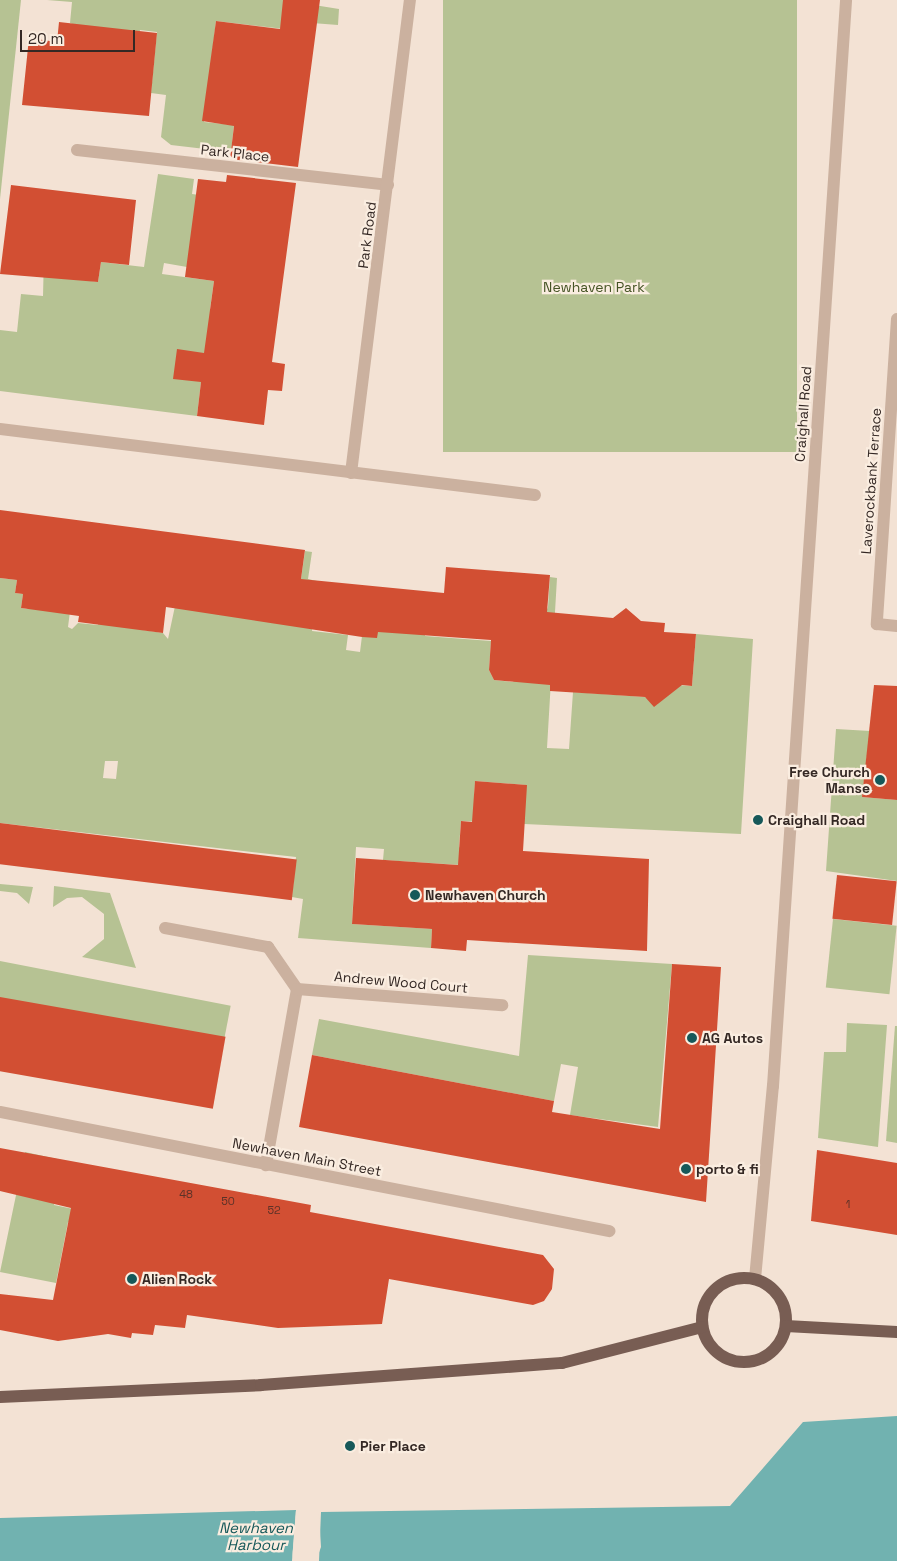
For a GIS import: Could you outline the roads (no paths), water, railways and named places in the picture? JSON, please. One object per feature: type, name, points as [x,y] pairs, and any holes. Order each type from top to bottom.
[{"type":"main road","points":[[755,1279],[780,1296],[786,1326],[772,1352],[744,1362],[716,1352],[702,1326],[702,1310],[715,1288],[730,1280],[755,1279]]},
{"type":"main road","points":[[0,1396],[261,1385],[562,1363],[702,1326]]},
{"type":"main road","points":[[786,1326],[897,1332]]},
{"type":"street","name":"Park Road","points":[[351,473],[410,0]]},
{"type":"street","name":"Craighall Road","points":[[755,1279],[769,1134],[846,0]]},
{"type":"street","name":"Park Place","points":[[78,150],[388,185]]},
{"type":"street","name":"Laverockbank Terrace","points":[[897,319],[877,624],[897,626]]},
{"type":"street","points":[[0,429],[535,494]]},
{"type":"street","points":[[165,928],[268,947],[297,989],[266,1165]]},
{"type":"street","name":"Andrew Wood Court","points":[[297,989],[502,1005]]},
{"type":"street","name":"Newhaven Main Street","points":[[0,1112],[609,1231]]},
{"type":"water","points":[[897,1416],[897,1561],[319,1561],[321,1512],[730,1506],[803,1422]]},
{"type":"water","name":"Newhaven Harbour","points":[[296,1510],[292,1561],[0,1561],[0,1518]]},
{"type":"place","name":"Free Church Manse","points":[[880,780]]},
{"type":"place","name":"Craighall Road","points":[[758,820]]},
{"type":"place","name":"Newhaven Church","points":[[415,895]]},
{"type":"place","name":"AG Autos","points":[[692,1038]]},
{"type":"place","name":"porto & fi","points":[[686,1169]]},
{"type":"place","name":"Alien Rock","points":[[132,1279]]},
{"type":"place","name":"Pier Place","points":[[350,1446]]},
{"type":"park label","name":"Newhaven Park","points":[[594,287]]}]
